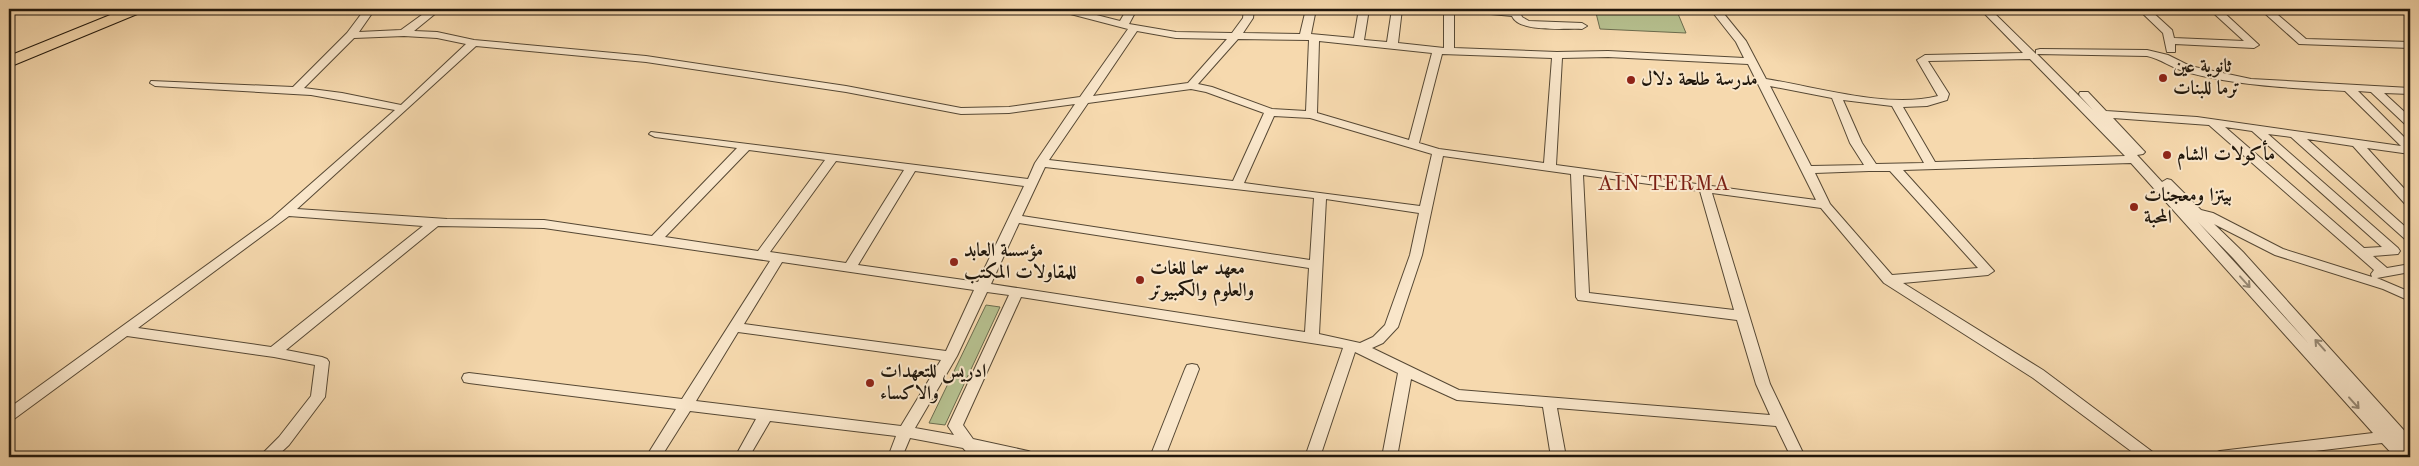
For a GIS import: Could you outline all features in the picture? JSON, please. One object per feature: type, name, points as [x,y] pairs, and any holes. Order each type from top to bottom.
[{"type":"highway","points":[[9,52],[112,9]]},
{"type":"highway","points":[[9,62],[137,9]]},
{"type":"street","points":[[296,90],[350,35],[370,9]]},
{"type":"street","points":[[404,33],[436,9]]},
{"type":"street","points":[[1062,9],[1129,27],[1176,35],[1309,36],[1444,51],[1557,55],[1608,54],[1752,61]]},
{"type":"street","points":[[895,457],[905,432],[950,356],[1041,164],[1084,100],[1129,27],[1132,9]]},
{"type":"street","points":[[1191,86],[1248,18],[1249,9]]},
{"type":"street","points":[[1311,115],[1309,36],[1312,9]]},
{"type":"street","points":[[1358,42],[1364,9]]},
{"type":"street","points":[[1392,46],[1397,9]]},
{"type":"street","points":[[1413,145],[1444,51],[1449,9]]},
{"type":"street","points":[[1470,9],[1514,11],[1518,19],[1528,24],[1582,26]]},
{"type":"street","points":[[1715,9],[1741,41],[1825,206],[1889,280],[2038,374],[2150,457]]},
{"type":"street","points":[[1985,9],[2105,114],[2196,214],[2218,243],[2404,457]]},
{"type":"street","points":[[1996,9],[2183,214],[2218,243],[2410,447]]},
{"type":"street","points":[[2143,9],[2168,32],[2173,62]]},
{"type":"street","points":[[2170,42],[2254,45],[2214,9]]},
{"type":"street","points":[[2265,9],[2303,42],[2410,45]]},
{"type":"street","points":[[350,35],[404,33],[437,35],[474,43],[646,59],[846,89],[961,111],[1009,110],[1191,86],[1208,89],[1270,112],[1311,115],[1438,152],[1825,206]]},
{"type":"street","points":[[9,415],[286,212],[404,109],[474,43]]},
{"type":"street","points":[[2396,45],[2410,57]]},
{"type":"street","points":[[1762,82],[1836,95],[1895,102],[1926,103],[1943,98],[1944,94],[1922,60],[1929,57],[2131,52],[2164,57],[2187,69],[2251,82],[2408,93]]},
{"type":"street","points":[[1550,168],[1557,55]]},
{"type":"street","points":[[155,83],[296,90],[379,102],[404,109]]},
{"type":"street","points":[[2349,89],[2410,150]]},
{"type":"street","points":[[2375,90],[2410,123]]},
{"type":"street","points":[[1836,95],[1856,143],[1873,169]]},
{"type":"street","points":[[1895,102],[1932,167]]},
{"type":"street","points":[[1237,185],[1270,112]]},
{"type":"street","points":[[2105,114],[2163,116],[2410,150]]},
{"type":"street","points":[[2212,122],[2384,272]]},
{"type":"street","points":[[2256,129],[2394,251],[2361,252]]},
{"type":"street","points":[[655,134],[1032,184]]},
{"type":"street","points":[[2294,134],[2410,237]]},
{"type":"street","points":[[2356,143],[2410,202]]},
{"type":"street","points":[[655,240],[745,146]]},
{"type":"street","points":[[1355,346],[1378,340],[1391,327],[1416,255],[1438,152]]},
{"type":"street","points":[[761,255],[832,158]]},
{"type":"street","points":[[1807,170],[2135,160]]},
{"type":"street","points":[[1041,164],[1237,185],[1425,210]]},
{"type":"street","points":[[850,268],[911,168]]},
{"type":"street","points":[[1889,280],[1988,270],[1894,168]]},
{"type":"street","points":[[1577,171],[1583,297],[1743,316]]},
{"type":"street","points":[[1705,189],[1763,384],[1798,457]]},
{"type":"street","points":[[1312,338],[1320,195]]},
{"type":"street","points":[[286,212],[434,223],[544,224],[984,287],[1355,346],[1457,395],[1781,421]]},
{"type":"street","points":[[2183,214],[2209,216],[2279,252],[2362,277],[2388,286],[2410,297]]},
{"type":"street","points":[[1016,219],[1316,265]]},
{"type":"street","points":[[274,352],[434,223]]},
{"type":"street","points":[[653,457],[778,258]]},
{"type":"street","points":[[2362,277],[2410,268]]},
{"type":"street","points":[[980,457],[955,426],[1017,292]]},
{"type":"street","points":[[734,327],[950,356]]},
{"type":"street","points":[[126,330],[274,352],[322,362],[318,397],[284,441],[267,457]]},
{"type":"street","points":[[1312,457],[1355,346]]},
{"type":"street","points":[[1157,457],[1192,369]]},
{"type":"street","points":[[1389,457],[1406,370]]},
{"type":"street","points":[[469,378],[905,432],[968,443],[1028,457]]},
{"type":"street","points":[[1549,402],[1558,457]]},
{"type":"street","points":[[742,457],[765,416]]},
{"type":"street","points":[[2220,457],[2385,437]]},
{"type":"green space","points":[[1595,9],[1676,9],[1686,33],[1600,29]]},
{"type":"green space","points":[[986,305],[1000,307],[945,425],[929,423]]},
{"type":"place","name":"ثانوية عين ترما للبنات","points":[[2163,78]]},
{"type":"place","name":"مدرسة طلحة دلال","points":[[1631,80]]},
{"type":"place","name":"مأكولات الشام","points":[[2167,155]]},
{"type":"place","name":"بيتزا ومعجنات المحبة","points":[[2134,207]]},
{"type":"place","name":"مؤسسة العابد للمقاولات المكتب","points":[[954,262]]},
{"type":"place","name":"معهد سما للغات والعلوم والكمبيوتر","points":[[1140,280]]},
{"type":"place","name":"ادريس للتعهدات والاكساء","points":[[870,383]]},
{"type":"district","name":"AIN TERMA","points":[[1664,184]]}]
